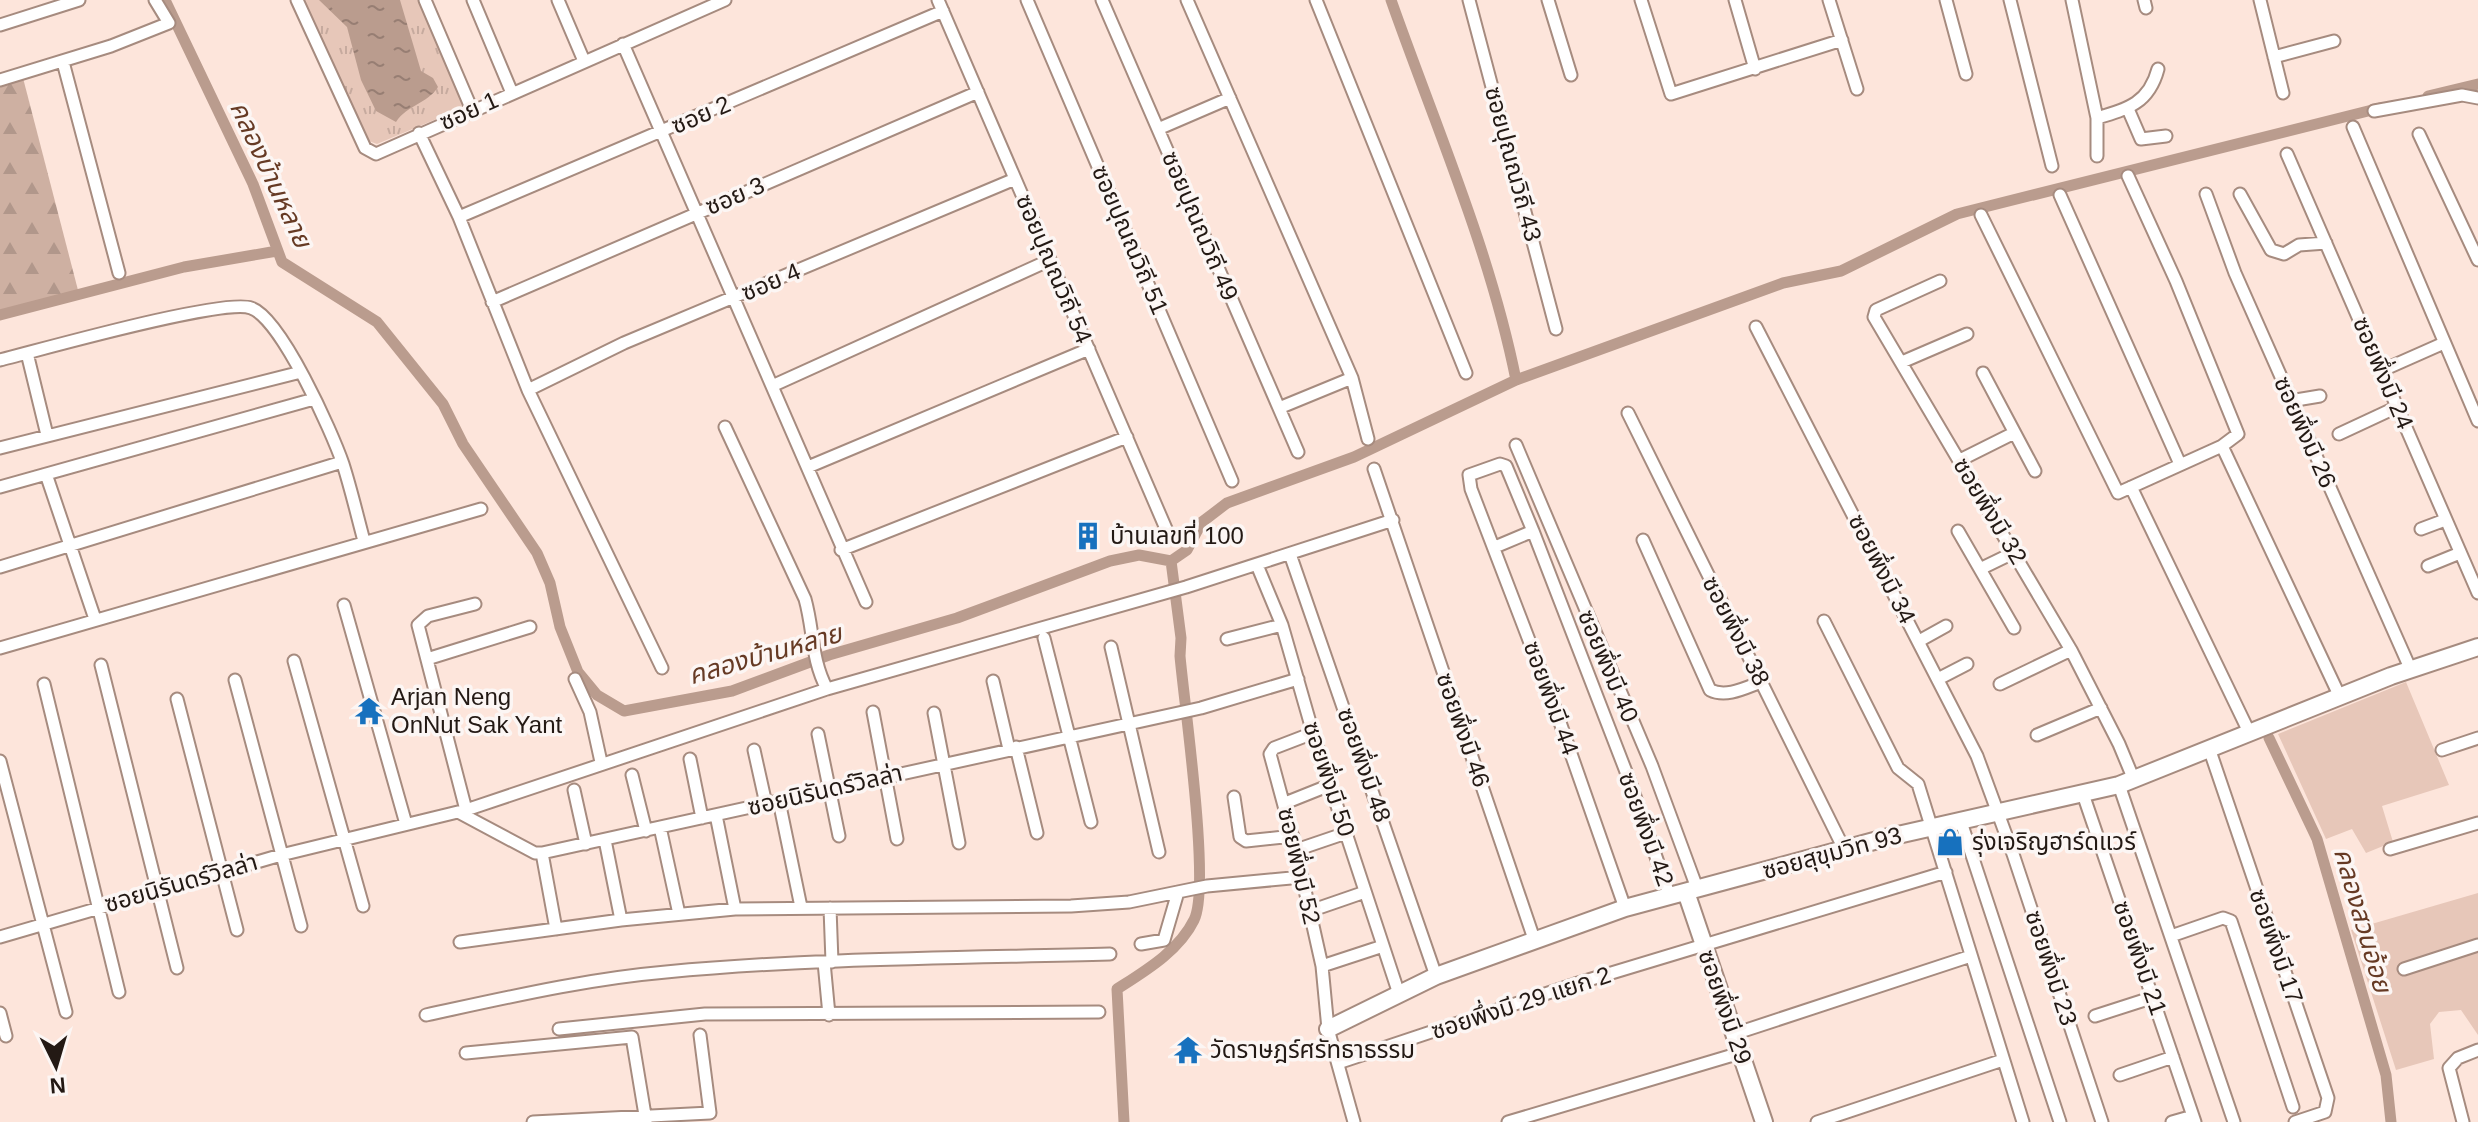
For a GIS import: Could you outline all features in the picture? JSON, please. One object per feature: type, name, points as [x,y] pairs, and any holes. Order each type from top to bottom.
[{"type":"street","points":[[0,25],[79,0]]},
{"type":"street","points":[[0,80],[63,62],[169,23],[155,0]]},
{"type":"street","name":"ซอย 1","points":[[297,0],[365,148],[376,154],[725,0]]},
{"type":"street","points":[[425,0],[472,110]]},
{"type":"street","points":[[473,0],[512,93]]},
{"type":"street","points":[[558,0],[584,61]]},
{"type":"street","name":"ซอยปุณณวิถี 51","points":[[1027,0],[1232,481]]},
{"type":"street","name":"ซอยปุณณวิถี 49","points":[[1102,0],[1298,452]]},
{"type":"street","points":[[1187,0],[1352,378],[1368,439]]},
{"type":"street","points":[[1316,0],[1466,373]]},
{"type":"street","name":"ซอยปุณณวิถี 43","points":[[1469,0],[1556,329]]},
{"type":"street","points":[[1548,0],[1571,75]]},
{"type":"street","points":[[1641,0],[1671,94],[1842,40]]},
{"type":"street","points":[[1735,0],[1755,69]]},
{"type":"street","points":[[1829,0],[1857,89]]},
{"type":"street","points":[[1946,0],[1966,74]]},
{"type":"street","points":[[2010,0],[2052,166]]},
{"type":"street","points":[[2072,0],[2097,118],[2097,156]]},
{"type":"street","points":[[2260,0],[2283,93]]},
{"type":"street","name":"ซอยปุณณวิถี 54","points":[[941,6],[1170,538]]},
{"type":"street","name":"ซอย 2","points":[[459,217],[660,132],[941,6]]},
{"type":"street","points":[[2274,57],[2334,41]]},
{"type":"street","points":[[623,44],[866,602]]},
{"type":"street","points":[[63,62],[119,273]]},
{"type":"street","points":[[2097,118],[2128,109],[2151,91],[2158,69]]},
{"type":"street","name":"ซอย 3","points":[[492,302],[978,92]]},
{"type":"street","points":[[2374,111],[2462,95],[2478,98]]},
{"type":"street","points":[[1158,129],[1230,98]]},
{"type":"street","points":[[2128,109],[2141,139],[2166,136]]},
{"type":"street","points":[[2353,127],[2478,421]]},
{"type":"street","points":[[419,133],[459,217],[528,390],[662,668]]},
{"type":"street","points":[[2419,134],[2478,260]]},
{"type":"street","name":"ซอยพึ่งมี 24","points":[[2287,154],[2478,593]]},
{"type":"street","points":[[1981,215],[2118,493],[2237,437],[2237,428],[2128,176]]},
{"type":"street","name":"ซอย 4","points":[[528,390],[624,343],[1015,179]]},
{"type":"street","name":"ซอยพึ่งมี 26","points":[[2206,194],[2235,273],[2290,401],[2410,668]]},
{"type":"street","points":[[2240,194],[2271,250],[2284,254],[2299,245],[2326,243]]},
{"type":"street","points":[[2060,195],[2180,464]]},
{"type":"street","points":[[772,386],[1050,260]]},
{"type":"street","name":"ซอยพึ่งมี 32","points":[[1940,281],[1873,313],[2015,552],[2101,708],[2171,936],[2234,1122]]},
{"type":"street","points":[[0,360],[238,306],[252,308],[271,324],[314,399],[342,462],[364,541]]},
{"type":"street","name":"ซอยพึ่งมี 34","points":[[1756,327],[1977,756],[1999,815]]},
{"type":"street","points":[[1902,362],[1967,334]]},
{"type":"street","points":[[2383,370],[2444,343]]},
{"type":"street","points":[[808,467],[1089,349]]},
{"type":"street","points":[[27,353],[47,435]]},
{"type":"street","points":[[0,448],[301,372]]},
{"type":"street","points":[[1983,373],[2035,471]]},
{"type":"street","points":[[1279,408],[1352,378]]},
{"type":"street","points":[[2290,401],[2320,396]]},
{"type":"street","points":[[0,487],[314,399]]},
{"type":"street","points":[[2339,434],[2397,407]]},
{"type":"street","name":"ซอยพึ่งมี 38","points":[[1628,413],[1844,849]]},
{"type":"street","points":[[725,427],[805,599],[811,621],[811,650],[827,689]]},
{"type":"street","points":[[1960,460],[2014,433]]},
{"type":"street","points":[[841,550],[1127,437]]},
{"type":"street","name":"ซอยพึ่งมี 40","points":[[1516,445],[1652,766],[1684,892]]},
{"type":"street","points":[[2222,446],[2340,697]]},
{"type":"street","points":[[0,567],[342,462]]},
{"type":"street","name":"ซอยพึ่งมี 42","points":[[1471,489],[1469,475],[1505,465],[1630,782],[1684,892]]},
{"type":"street","name":"ซอยพึ่งมี 46","points":[[1374,469],[1534,939]]},
{"type":"street","points":[[46,474],[95,619]]},
{"type":"street","points":[[2131,487],[2250,734]]},
{"type":"street","name":"ซอยพึ่งมี 44","points":[[1471,489],[1495,547],[1625,908]]},
{"type":"street","points":[[0,648],[481,509]]},
{"type":"street","name":"ซอยนิรันดร์วิลล่า","points":[[0,937],[100,905],[281,855],[462,811],[601,762],[827,689],[1186,587],[1393,520]]},
{"type":"street","points":[[2421,529],[2445,520]]},
{"type":"street","points":[[1495,547],[1533,531]]},
{"type":"street","points":[[1958,531],[2014,628]]},
{"type":"street","points":[[1643,540],[1710,690],[1715,693],[1733,692],[1761,682]]},
{"type":"street","points":[[1980,569],[2015,552]]},
{"type":"street","points":[[2428,566],[2460,553]]},
{"type":"street","name":"ซอยพึ่งมี 48","points":[[1290,554],[1436,976]]},
{"type":"street","name":"ซอยพึ่งมี 50","points":[[1257,565],[1282,625],[1313,733],[1399,994]]},
{"type":"street","points":[[475,604],[421,619],[419,634],[462,811],[535,853],[542,853],[556,929]]},
{"type":"street","points":[[344,605],[406,824]]},
{"type":"street","points":[[1824,621],[1898,768],[1918,784],[2023,1122]]},
{"type":"street","points":[[1227,639],[1282,625]]},
{"type":"street","points":[[1919,641],[1946,626]]},
{"type":"street","points":[[427,659],[530,627]]},
{"type":"street","points":[[1044,638],[1091,822]]},
{"type":"street","points":[[1111,647],[1131,721],[1159,852]]},
{"type":"street","name":"ซอยสุขุมวิท 93","points":[[1328,1029],[1436,976],[1625,908],[1844,849],[1999,815],[2126,782],[2210,751],[2410,668],[2478,647]]},
{"type":"street","points":[[2000,684],[2071,650]]},
{"type":"street","points":[[294,661],[363,906]]},
{"type":"street","points":[[1938,679],[1967,664]]},
{"type":"street","points":[[101,665],[160,889],[177,968]]},
{"type":"street","points":[[575,679],[590,712],[601,762]]},
{"type":"street","name":"ซอยนิรันดร์วิลล่า","points":[[542,853],[1171,712],[1201,708],[1298,679]]},
{"type":"street","points":[[235,680],[301,926]]},
{"type":"street","points":[[993,681],[1037,833]]},
{"type":"street","points":[[44,684],[119,992]]},
{"type":"street","points":[[177,699],[237,930]]},
{"type":"street","points":[[2037,735],[2101,708]]},
{"type":"street","points":[[873,712],[897,839]]},
{"type":"street","points":[[934,713],[959,843]]},
{"type":"street","name":"ซอยพึ่งมี 52","points":[[1313,733],[1271,750],[1322,966],[1328,1029],[1354,1122]]},
{"type":"street","points":[[818,734],[839,836]]},
{"type":"street","points":[[2442,750],[2478,738]]},
{"type":"street","points":[[754,750],[766,804]]},
{"type":"street","name":"ซอยพึ่งมี 17","points":[[2210,751],[2328,1098],[2325,1112],[2295,1122]]},
{"type":"street","points":[[690,759],[702,818]]},
{"type":"street","points":[[0,761],[66,1012]]},
{"type":"street","points":[[632,775],[646,831]]},
{"type":"street","points":[[1285,803],[1330,785]]},
{"type":"street","points":[[574,790],[586,844]]},
{"type":"street","name":"ซอยพึ่งมี 21","points":[[2083,794],[2194,1119]]},
{"type":"street","points":[[1234,797],[1240,837],[1246,841],[1293,836]]},
{"type":"street","points":[[779,801],[801,907]]},
{"type":"street","points":[[716,815],[735,909]]},
{"type":"street","name":"ซอยพึ่งมี 23","points":[[1999,815],[2102,1122]]},
{"type":"street","points":[[1961,822],[2060,1122]]},
{"type":"street","points":[[2390,849],[2478,823]]},
{"type":"street","points":[[660,827],[679,914]]},
{"type":"street","points":[[1296,850],[1346,833]]},
{"type":"street","points":[[605,840],[621,920]]},
{"type":"street","name":"ซอยพึ่งมี 29 แยก 2","points":[[1338,1063],[1704,944],[1946,872]]},
{"type":"street","points":[[460,942],[621,920],[735,909],[1071,906],[1129,902],[1207,886],[1302,877]]},
{"type":"street","points":[[1141,944],[1164,940],[1178,892]]},
{"type":"street","points":[[1310,911],[1365,892]]},
{"type":"street","name":"ซอยพึ่งมี 29","points":[[1684,892],[1764,1122]]},
{"type":"street","points":[[829,1015],[830,908]]},
{"type":"street","points":[[2171,936],[2223,918],[2231,921],[2293,1107]]},
{"type":"street","points":[[2404,969],[2478,945]]},
{"type":"street","points":[[1322,966],[1383,946]]},
{"type":"street","points":[[426,1015],[548,988],[664,972],[828,962],[1110,954]]},
{"type":"street","points":[[1734,1034],[1971,956]]},
{"type":"street","points":[[2095,1016],[2154,997]]},
{"type":"street","points":[[559,1029],[705,1014],[1099,1012]]},
{"type":"street","points":[[0,1013],[6,1036]]},
{"type":"street","points":[[533,1122],[646,1119],[710,1113],[700,1035]]},
{"type":"street","points":[[466,1053],[632,1037],[646,1119]]},
{"type":"street","points":[[2463,1122],[2449,1068],[2458,1058],[2478,1050]]},
{"type":"street","points":[[1508,1122],[1740,1053]]},
{"type":"street","points":[[2120,1075],[2173,1057]]},
{"type":"street","points":[[1817,1122],[2003,1060]]},
{"type":"street","points":[[2172,1122],[2194,1119]]},
{"type":"green space","points":[[304,0],[418,0],[465,107],[377,144],[369,141]]},
{"type":"green space","points":[[23,78],[79,294],[0,312],[0,85]]},
{"type":"green space","points":[[2406,682],[2449,785],[2382,806],[2393,842],[2366,853],[2352,829],[2326,839],[2278,734]]},
{"type":"green space","points":[[2478,893],[2478,1035],[2461,1010],[2439,1012],[2430,1024],[2434,1059],[2396,1070],[2351,930]]},
{"type":"water","points":[[319,0],[400,0],[421,71],[433,78],[438,87],[396,122],[376,111],[361,80],[347,27]]},
{"type":"waterway","name":"คลองบ้านหลาย","points":[[165,0],[253,184],[282,262],[377,322],[443,404],[463,444],[537,553],[550,583],[560,627],[578,672],[597,695],[624,711],[732,691],[829,655],[957,618],[1110,561],[1139,555],[1171,561],[1195,793],[1200,871],[1198,901],[1194,920],[1180,941],[1117,989],[1124,1122]]},
{"type":"waterway","points":[[1391,0],[1477,236],[1516,380]]},
{"type":"waterway","points":[[2428,96],[2478,84]]},
{"type":"waterway","points":[[1171,561],[1187,550],[1202,522],[1227,503],[1354,457],[1516,380],[1783,283],[1841,271],[1957,214],[2380,108]]},
{"type":"waterway","points":[[0,315],[184,267],[277,251]]},
{"type":"waterway","name":"คลองสวนอ้อย","points":[[2269,738],[2317,839],[2386,1075],[2391,1122]]},
{"type":"place","name":"บ้านเลขที่ 100","points":[[1088,536]]},
{"type":"place","name":"Arjan Neng OnNut Sak Yant","points":[[369,711]]},
{"type":"place","name":"รุ่งเจริญฮาร์ดแวร์","points":[[1950,842]]},
{"type":"place","name":"วัดราษฎร์ศรัทธาธรรม","points":[[1188,1050]]}]
